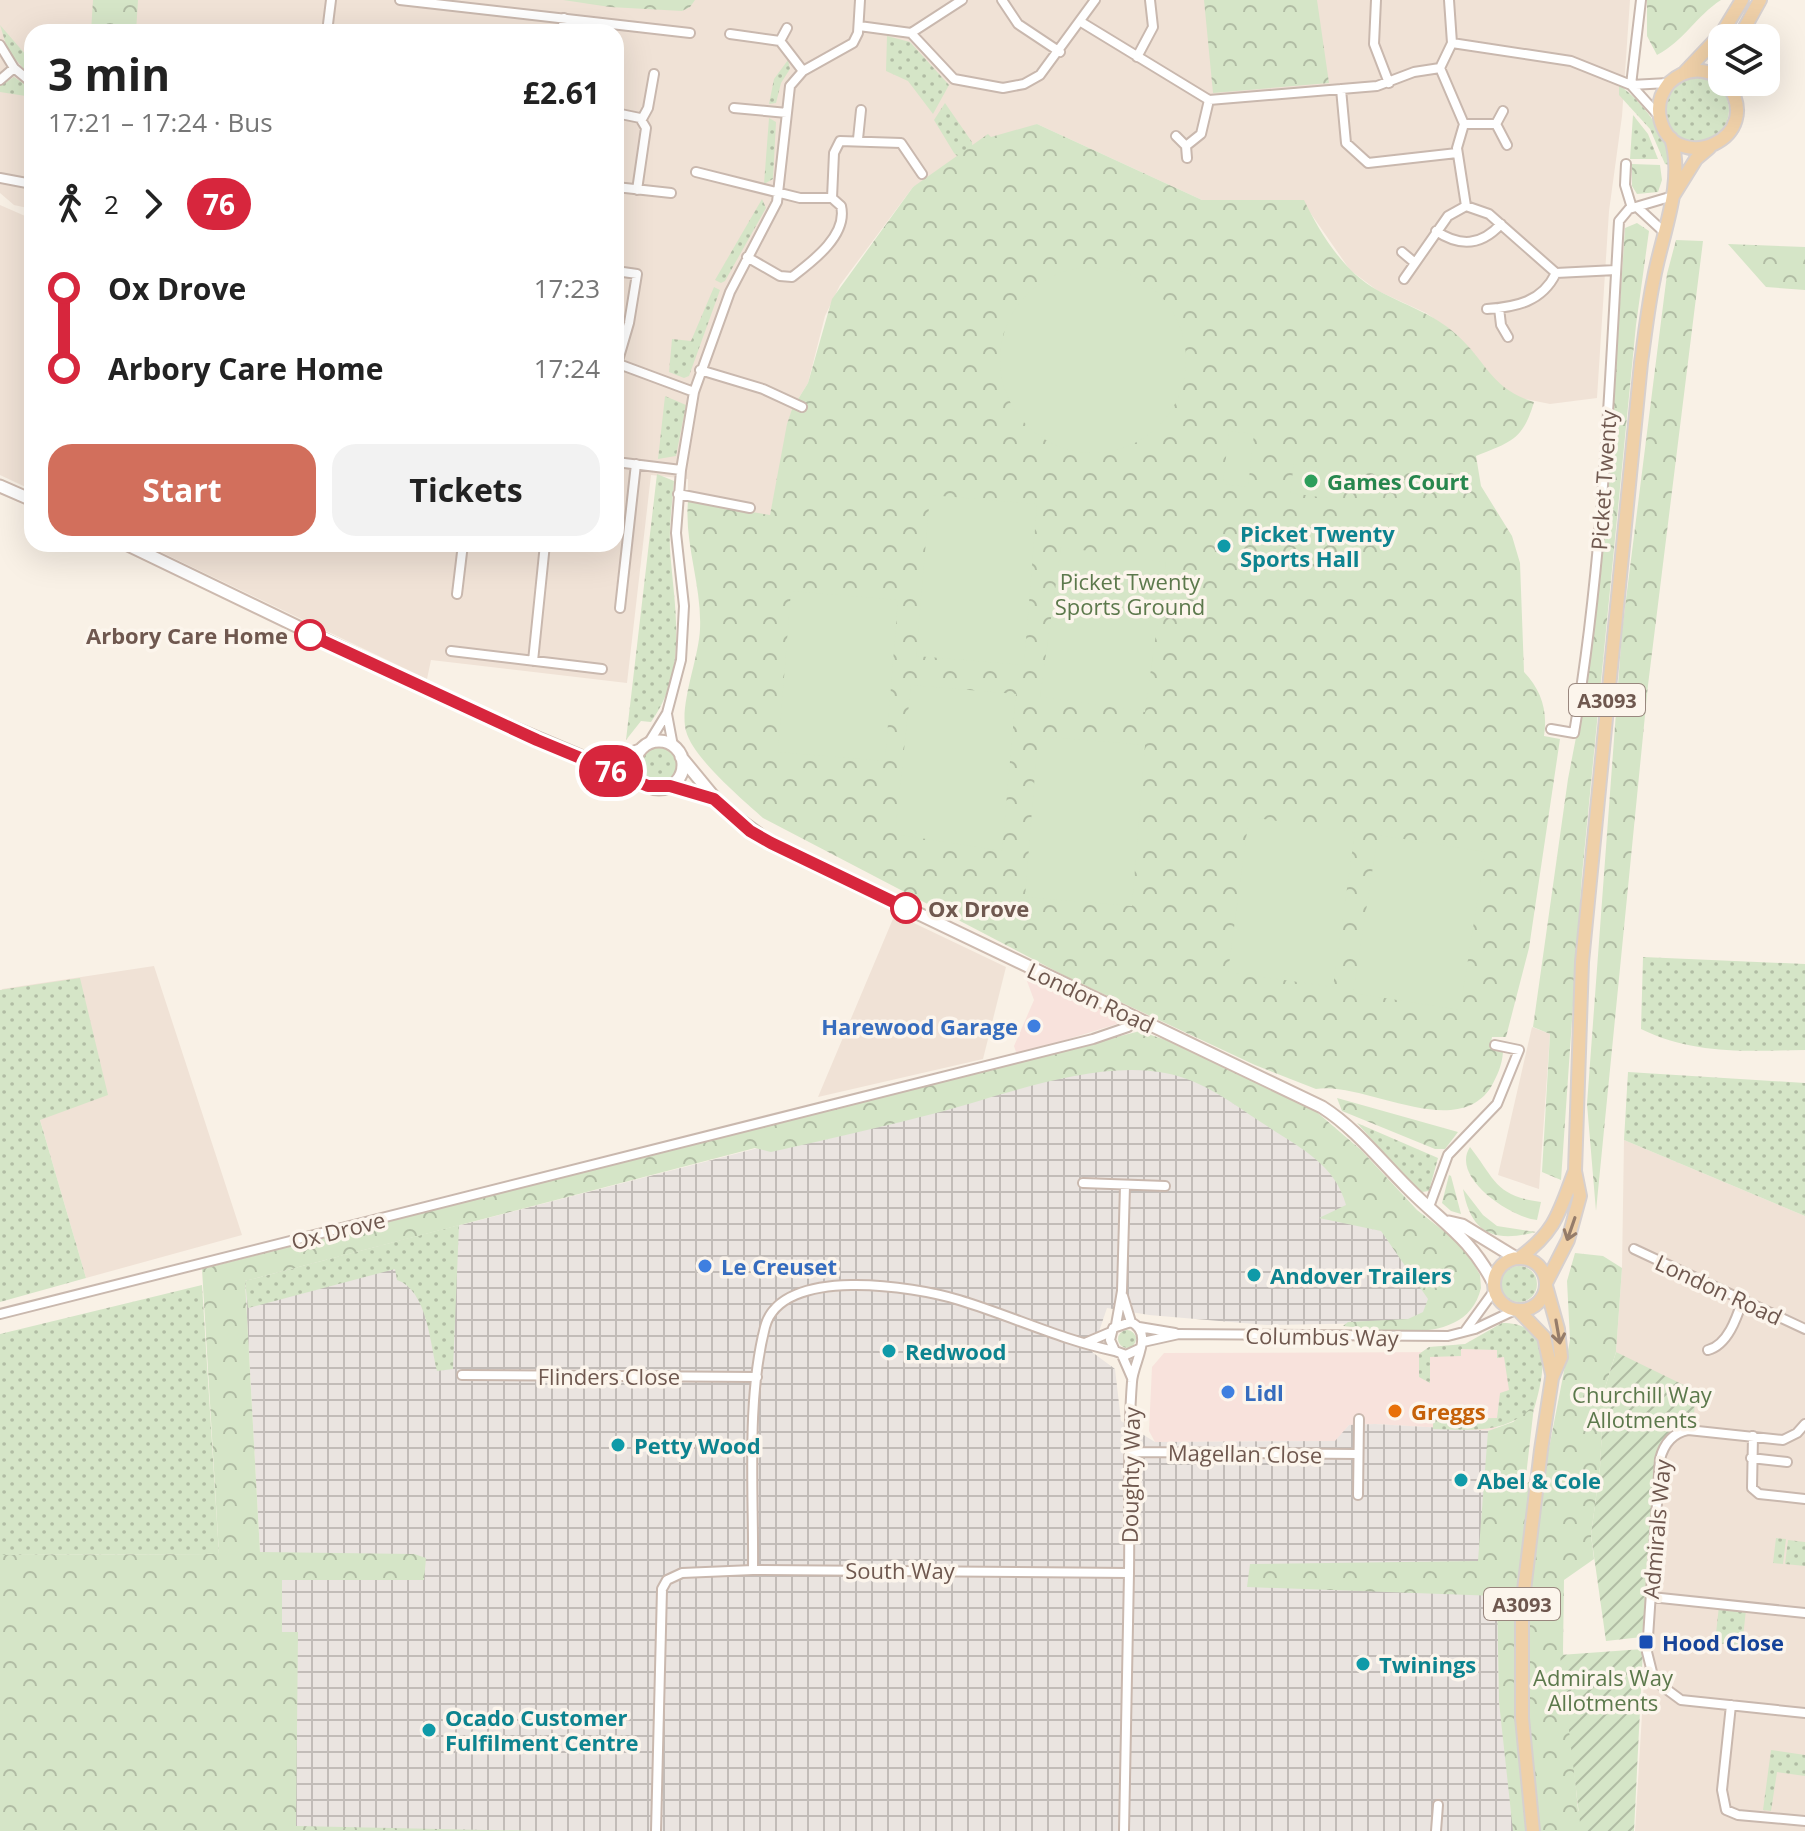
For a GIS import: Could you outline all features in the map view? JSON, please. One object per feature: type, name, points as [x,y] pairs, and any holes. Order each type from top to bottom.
[{"type":"main road","points":[[1734,96],[1737,115],[1726,137],[1710,147],[1692,148],[1671,138],[1659,117],[1659,102],[1669,83],[1685,72],[1722,33],[1742,0]]},
{"type":"main road","points":[[1747,24],[1760,0]]},
{"type":"main road","points":[[1685,72],[1702,70],[1708,73]]},
{"type":"main road","name":"A3093","points":[[1533,1831],[1524,1761],[1521,1630],[1528,1540],[1552,1378],[1561,1349],[1546,1284],[1564,1249],[1580,1196],[1575,1171],[1578,1031],[1588,897],[1641,363],[1673,196],[1675,158],[1671,138]]},
{"type":"main road","name":"A3093","points":[[1673,196],[1696,159],[1710,147]]},
{"type":"main road","points":[[0,486],[24,496]]},
{"type":"main road","points":[[143,552],[428,690],[588,760],[660,742],[673,746]]},
{"type":"main road","name":"London Road","points":[[673,746],[714,799],[750,831],[771,843],[1135,1018],[1262,1075],[1327,1110],[1474,1248],[1494,1287]]},
{"type":"main road","points":[[642,782],[635,763],[644,747]]},
{"type":"main road","points":[[670,786],[681,774],[681,757]]},
{"type":"main road","name":"London Road","points":[[588,760],[655,789],[670,786],[714,799]]},
{"type":"main road","name":"A3093","points":[[1518,1258],[1540,1242],[1556,1223],[1575,1171]]},
{"type":"main road","name":"London Road","points":[[1449,1222],[1462,1225],[1518,1258]]},
{"type":"main road","points":[[1518,1258],[1537,1265],[1546,1284],[1537,1304],[1517,1310],[1502,1304],[1494,1287],[1502,1265],[1518,1258]]},
{"type":"main road","name":"A3093","points":[[1517,1310],[1544,1337],[1552,1378]]},
{"type":"street","points":[[328,24],[331,0]]},
{"type":"street","points":[[400,0],[614,24]]},
{"type":"street","points":[[644,747],[667,713],[678,675],[684,630],[676,533],[678,494],[700,370],[730,292],[779,194],[788,92],[803,71],[853,43],[859,26],[860,0]]},
{"type":"street","points":[[911,33],[935,14],[962,0]]},
{"type":"street","points":[[1002,0],[1018,24],[1060,52]]},
{"type":"street","points":[[859,26],[911,33],[949,75],[994,87],[1016,86],[1033,79],[1060,52],[1095,0]]},
{"type":"street","points":[[1137,57],[1153,27],[1150,0]]},
{"type":"street","points":[[1376,0],[1374,44],[1389,83]]},
{"type":"street","points":[[1449,0],[1452,43],[1440,68],[1464,124],[1457,153],[1466,206]]},
{"type":"street","points":[[1641,0],[1631,85],[1659,117]]},
{"type":"street","points":[[563,24],[564,18]]},
{"type":"street","points":[[1081,22],[1209,100],[1389,83],[1414,72],[1440,68]]},
{"type":"street","points":[[624,25],[690,33]]},
{"type":"street","points":[[780,41],[787,28]]},
{"type":"street","points":[[730,34],[780,41],[803,71]]},
{"type":"street","points":[[1452,43],[1568,60],[1631,85],[1669,83]]},
{"type":"street","points":[[0,45],[14,68],[24,76]]},
{"type":"street","points":[[0,80],[14,68]]},
{"type":"street","points":[[642,119],[648,108],[654,74]]},
{"type":"street","points":[[1341,89],[1346,143],[1368,163],[1457,153]]},
{"type":"street","points":[[1186,146],[1201,134],[1209,100]]},
{"type":"street","points":[[734,108],[787,113]]},
{"type":"street","points":[[858,139],[861,110]]},
{"type":"street","points":[[1496,124],[1503,111]]},
{"type":"street","points":[[624,115],[642,119]]},
{"type":"street","points":[[637,190],[646,128],[642,119]]},
{"type":"street","points":[[1464,124],[1496,124]]},
{"type":"street","points":[[1496,124],[1507,145]]},
{"type":"street","points":[[1176,136],[1186,146],[1187,158]]},
{"type":"street","points":[[832,198],[836,147],[840,141],[858,139],[901,143],[922,174]]},
{"type":"street","points":[[1626,164],[1625,185],[1635,208],[1664,232]]},
{"type":"street","points":[[696,172],[779,194],[838,201],[842,212],[839,230],[792,277],[780,276],[747,257]]},
{"type":"street","points":[[0,178],[24,182]]},
{"type":"street","points":[[624,188],[671,193]]},
{"type":"street","points":[[1635,208],[1673,196]]},
{"type":"street","points":[[1404,279],[1451,213],[1466,206],[1484,211],[1556,273],[1616,270]]},
{"type":"street","name":"Picket Twenty","points":[[1551,729],[1574,733],[1586,665],[1602,520],[1619,221],[1635,208]]},
{"type":"street","points":[[1436,231],[1453,241],[1468,243],[1484,239],[1501,224]]},
{"type":"street","points":[[1402,252],[1415,263]]},
{"type":"street","points":[[624,272],[637,274],[624,339]]},
{"type":"street","points":[[1487,309],[1536,297],[1556,273]]},
{"type":"street","points":[[1499,308],[1501,325],[1508,337]]},
{"type":"street","points":[[624,367],[694,392]]},
{"type":"street","points":[[700,370],[763,389],[802,407]]},
{"type":"street","points":[[624,463],[681,470]]},
{"type":"street","points":[[620,608],[636,464]]},
{"type":"street","points":[[678,494],[750,508]]},
{"type":"street","points":[[457,594],[462,552]]},
{"type":"street","points":[[533,661],[544,552]]},
{"type":"street","points":[[451,651],[602,669]]},
{"type":"street","points":[[667,713],[673,746]]},
{"type":"street","name":"Ox Drove","points":[[0,1314],[1093,1039],[1128,1027],[1135,1018]]},
{"type":"street","points":[[1429,1207],[1448,1155],[1491,1113],[1506,1086],[1519,1050],[1495,1045]]},
{"type":"street","points":[[1083,1183],[1165,1186]]},
{"type":"street","points":[[1114,1328],[1122,1291],[1125,1186]]},
{"type":"street","name":"London Road","points":[[1634,1249],[1805,1329]]},
{"type":"street","points":[[753,1570],[757,1377],[765,1326],[777,1306],[798,1292],[823,1287],[894,1288],[952,1298],[1119,1353]]},
{"type":"street","points":[[1465,1332],[1494,1287]]},
{"type":"street","points":[[1122,1291],[1141,1346]]},
{"type":"street","points":[[1708,1350],[1716,1348],[1726,1335],[1743,1299]]},
{"type":"street","name":"Columbus Way","points":[[1135,1324],[1179,1334],[1438,1337],[1465,1332],[1517,1310]]},
{"type":"street","points":[[1084,1343],[1114,1328],[1135,1324]]},
{"type":"street","name":"Doughty Way","points":[[1114,1328],[1111,1344],[1132,1378]]},
{"type":"street","name":"Columbus Way","points":[[1119,1353],[1179,1334]]},
{"type":"street","name":"Doughty Way","points":[[1129,1573],[1132,1378],[1141,1346]]},
{"type":"street","name":"Flinders Close","points":[[462,1375],[757,1377]]},
{"type":"street","points":[[1358,1495],[1359,1419]]},
{"type":"street","name":"Admirals Way","points":[[1805,1424],[1797,1433],[1783,1440],[1684,1431],[1664,1447],[1647,1652],[1654,1680],[1681,1700],[1805,1713]]},
{"type":"street","points":[[1753,1436],[1750,1480],[1755,1492],[1805,1499]]},
{"type":"street","name":"Magellan Close","points":[[1131,1452],[1358,1454]]},
{"type":"street","points":[[1751,1458],[1787,1462]]},
{"type":"street","name":"South Way","points":[[656,1831],[662,1589],[667,1580],[682,1573],[753,1570],[1129,1573]]},
{"type":"street","points":[[1124,1831],[1129,1573]]},
{"type":"street","points":[[1651,1597],[1805,1613]]},
{"type":"street","points":[[1731,1705],[1722,1790],[1726,1810],[1738,1815],[1805,1821]]},
{"type":"street","points":[[1436,1831],[1438,1805]]},
{"type":"shaded area","points":[[0,0],[1630,0],[1622,116],[1609,211],[1597,398],[1550,404],[1520,398],[1506,391],[1455,333],[1426,313],[1378,291],[1350,270],[1307,208],[1296,202],[1202,200],[1037,124],[913,187],[840,285],[825,316],[808,383],[792,409],[770,516],[688,501],[688,479],[651,475],[627,683],[431,660],[427,679],[161,552],[624,552],[624,24],[24,24],[24,207],[14,205],[0,193]]},
{"type":"shaded area","points":[[0,205],[24,216],[24,486],[0,475]]},
{"type":"shaded area","points":[[895,914],[1006,967],[983,1059],[818,1097]]},
{"type":"shaded area","points":[[154,966],[242,1235],[86,1278],[2,989]]},
{"type":"shaded area","points":[[1024,973],[1118,1017],[1117,1024],[1017,1055],[1014,1046],[1034,1000]]},
{"type":"shaded area","points":[[1532,1027],[1550,1034],[1539,1189],[1498,1175]]},
{"type":"shaded area","points":[[1155,1045],[1383,1187],[1442,1290],[1432,1320],[1383,1323],[1266,1325],[1149,1315],[1107,1308],[1092,1352],[1115,1369],[1121,1421],[1155,1442],[1335,1441],[1349,1425],[1375,1424],[1495,1431],[1499,1702],[1527,1831],[269,1831],[260,1552],[245,1281]]},
{"type":"shaded area","points":[[1624,1140],[1805,1216],[1805,1831],[1635,1831],[1658,1448],[1673,1430],[1686,1426],[1616,1352],[1622,1268]]},
{"type":"shaded area","points":[[1496,1337],[1521,1372],[1495,1431],[1375,1424],[1349,1425],[1336,1441],[1155,1442],[1149,1431],[1152,1367],[1164,1353],[1453,1352]]},
{"type":"green space","points":[[93,0],[138,0],[136,24],[92,24]]},
{"type":"green space","points":[[563,0],[695,0],[682,11],[610,7]]},
{"type":"green space","points":[[1204,0],[1317,0],[1329,83],[1213,93]]},
{"type":"green space","points":[[1647,0],[1721,0],[1675,43],[1657,55],[1647,36]]},
{"type":"green space","points":[[0,25],[24,53],[24,69],[8,51]]},
{"type":"green space","points":[[887,36],[910,42],[949,85],[933,114],[908,81],[886,71]]},
{"type":"green space","points":[[788,60],[790,69],[781,83],[776,103],[769,104],[774,79]]},
{"type":"green space","points":[[14,77],[24,84],[24,96],[0,92],[0,86]]},
{"type":"green space","points":[[1697,78],[1708,81],[1708,96],[1725,96],[1728,116],[1723,128],[1715,136],[1697,142],[1679,136],[1671,128],[1665,110],[1671,92],[1679,84]]},
{"type":"green space","points":[[1619,85],[1653,120],[1665,142],[1669,165],[1665,164],[1650,129],[1619,95]]},
{"type":"green space","points":[[945,103],[972,142],[975,173],[954,153],[934,120]]},
{"type":"green space","points":[[1633,115],[1648,134],[1658,159],[1630,159]]},
{"type":"green space","points":[[769,118],[776,122],[773,179],[764,184]]},
{"type":"green space","name":"Picket Twenty Sports Ground","points":[[1037,124],[1202,200],[1304,200],[1325,238],[1354,273],[1377,290],[1448,327],[1508,390],[1534,402],[1525,424],[1514,438],[1476,456],[1481,486],[1512,536],[1520,563],[1524,672],[1542,701],[1544,736],[1560,739],[1529,948],[1506,1037],[1492,1037],[1490,1048],[1503,1052],[1499,1071],[1491,1087],[1475,1103],[1456,1109],[1433,1110],[1408,1106],[1359,1093],[1316,1089],[1255,1065],[1067,977],[763,818],[719,778],[690,742],[685,708],[699,641],[700,613],[688,533],[688,501],[770,515],[787,424],[808,383],[832,299],[913,187],[988,134],[991,137]]},
{"type":"green space","points":[[1632,164],[1660,165],[1662,180],[1658,192],[1637,194],[1632,186]]},
{"type":"green space","points":[[762,199],[766,208],[725,281],[715,280]]},
{"type":"green space","points":[[1637,223],[1649,231],[1636,325],[1582,875],[1561,1180],[1542,1172],[1550,1034],[1533,1027],[1568,779],[1588,675],[1607,500],[1625,228]]},
{"type":"green space","points":[[1676,240],[1703,241],[1648,685],[1596,1211],[1587,1104],[1622,631],[1667,274]]},
{"type":"green space","points":[[1728,244],[1805,247],[1805,290],[1766,287]]},
{"type":"green space","points":[[1093,267],[1128,274],[1158,295],[1179,325],[1186,360],[1179,395],[1158,425],[1128,446],[1093,453],[1058,446],[1028,425],[1007,395],[1000,360],[1007,325],[1028,295],[1058,274]]},
{"type":"green space","points":[[714,287],[720,290],[689,376],[684,378],[669,372],[672,339],[691,341]]},
{"type":"green space","points":[[665,396],[686,405],[676,456],[658,459]]},
{"type":"green space","points":[[1229,431],[1254,434],[1248,487],[1223,484]]},
{"type":"green space","name":"Games Court","points":[[1294,464],[1331,470],[1327,498],[1290,493]]},
{"type":"green space","points":[[657,474],[674,481],[670,540],[676,616],[675,660],[663,702],[651,722],[641,721],[626,740]]},
{"type":"green space","points":[[930,495],[1037,504],[1024,665],[916,656]]},
{"type":"green space","points":[[1061,547],[1166,562],[1145,712],[1040,697]]},
{"type":"green space","points":[[791,591],[898,600],[885,761],[778,752]]},
{"type":"green space","points":[[911,685],[1016,694],[1002,851],[895,834]]},
{"type":"green space","points":[[1038,736],[1145,745],[1132,906],[1025,897]]},
{"type":"green space","points":[[659,747],[672,752],[677,765],[672,778],[659,783],[646,778],[641,765],[646,752]]},
{"type":"green space","points":[[1249,817],[1355,832],[1333,987],[1228,972]]},
{"type":"green space","points":[[1378,835],[1485,852],[1460,1010],[1353,993]]},
{"type":"green space","points":[[1643,957],[1805,964],[1805,1050],[1721,1050],[1681,1043],[1641,1029]]},
{"type":"green space","points":[[80,978],[108,1095],[40,1120],[86,1278],[0,1302],[0,990]]},
{"type":"green space","points":[[1148,1029],[1151,1035],[1178,1044],[1312,1108],[1361,1150],[1417,1210],[1464,1247],[1480,1275],[1481,1288],[1473,1307],[1460,1319],[1424,1331],[1343,1326],[1348,1322],[1408,1319],[1423,1312],[1428,1299],[1381,1231],[1319,1218],[1346,1205],[1334,1178],[1315,1158],[1206,1087],[1179,1076],[1139,1070],[1054,1080],[922,1117],[771,1152],[755,1148],[245,1281],[260,1552],[414,1554],[426,1558],[424,1580],[282,1580],[282,1632],[298,1632],[296,1826],[540,1831],[0,1831],[0,1555],[219,1554],[202,1269]]},
{"type":"green space","points":[[1628,1072],[1805,1083],[1805,1216],[1624,1140]]},
{"type":"green space","points":[[1337,1098],[1458,1132],[1445,1149],[1435,1149],[1342,1111]]},
{"type":"green space","points":[[1357,1123],[1438,1158],[1429,1191],[1422,1192],[1412,1184]]},
{"type":"green space","points":[[1470,1147],[1491,1177],[1505,1190],[1541,1202],[1537,1220],[1512,1212],[1486,1194],[1468,1171],[1466,1159]]},
{"type":"green space","points":[[1449,1175],[1461,1214],[1451,1211],[1442,1203]]},
{"type":"green space","points":[[1463,1189],[1483,1215],[1497,1226],[1536,1232],[1508,1236],[1487,1232],[1472,1216]]},
{"type":"green space","points":[[459,1225],[453,1369],[437,1371],[421,1306],[415,1294],[397,1280],[395,1269],[248,1308],[245,1281]]},
{"type":"green space","points":[[1575,1253],[1603,1256],[1622,1268],[1616,1352],[1604,1391],[1600,1467],[1591,1535],[1594,1559],[1564,1580],[1563,1651],[1578,1810],[1592,1831],[1513,1831],[1499,1702],[1497,1596],[1247,1587],[1250,1564],[1478,1561],[1488,1431],[1513,1422],[1534,1406],[1525,1485],[1545,1469],[1570,1340],[1567,1281]]},
{"type":"green space","points":[[1519,1266],[1532,1271],[1537,1284],[1532,1297],[1519,1302],[1506,1297],[1501,1284],[1506,1271]]},
{"type":"green space","points":[[202,1285],[219,1554],[0,1555],[0,1334]]},
{"type":"green space","points":[[1502,1323],[1520,1325],[1532,1332],[1539,1342],[1542,1369],[1533,1413],[1534,1408],[1510,1422],[1486,1429],[1433,1429],[1433,1419],[1497,1418],[1500,1393],[1509,1390],[1504,1357],[1497,1358],[1497,1350],[1461,1349],[1461,1356],[1430,1357],[1430,1383],[1419,1377],[1419,1354],[1429,1347],[1465,1344]]},
{"type":"green space","points":[[1127,1330],[1136,1339],[1127,1348],[1118,1339]]},
{"type":"green space","name":"Churchill Way Allotments","points":[[1616,1352],[1696,1391],[1693,1426],[1673,1430],[1658,1448],[1642,1637],[1606,1641],[1591,1535],[1600,1467],[1604,1391]]},
{"type":"green space","points":[[1776,1538],[1786,1539],[1783,1564],[1773,1563]]},
{"type":"green space","points":[[1788,1540],[1805,1542],[1805,1566],[1785,1564]]},
{"type":"green space","points":[[1719,1606],[1746,1610],[1742,1646],[1715,1643]]},
{"type":"green space","name":"Admirals Way Allotments","points":[[1643,1649],[1634,1831],[1581,1831],[1560,1655]]},
{"type":"green space","points":[[1771,1750],[1805,1755],[1805,1776],[1777,1772],[1771,1811],[1763,1810]]},
{"type":"bus line","name":"76","points":[[310,635],[537,740],[655,789],[670,786],[714,799],[750,831],[771,843],[906,908]]},
{"type":"place","name":"Games Court","points":[[1311,481]]},
{"type":"place","name":"Picket Twenty Sports Hall","points":[[1224,546]]},
{"type":"place","name":"Arbory Care Home","points":[[310,635]]},
{"type":"place","name":"Ox Drove","points":[[906,908]]},
{"type":"place","name":"Harewood Garage","points":[[1034,1026]]},
{"type":"place","name":"Le Creuset","points":[[705,1266]]},
{"type":"place","name":"Andover Trailers","points":[[1254,1275]]},
{"type":"place","name":"Redwood","points":[[889,1351]]},
{"type":"place","name":"Lidl","points":[[1228,1392]]},
{"type":"place","name":"Greggs","points":[[1395,1411]]},
{"type":"place","name":"Petty Wood","points":[[618,1445]]},
{"type":"place","name":"Abel & Cole","points":[[1461,1480]]},
{"type":"place","name":"Hood Close","points":[[1646,1642]]},
{"type":"place","name":"Twinings","points":[[1363,1664]]},
{"type":"place","name":"Ocado Customer Fulfilment Centre","points":[[429,1730]]}]
